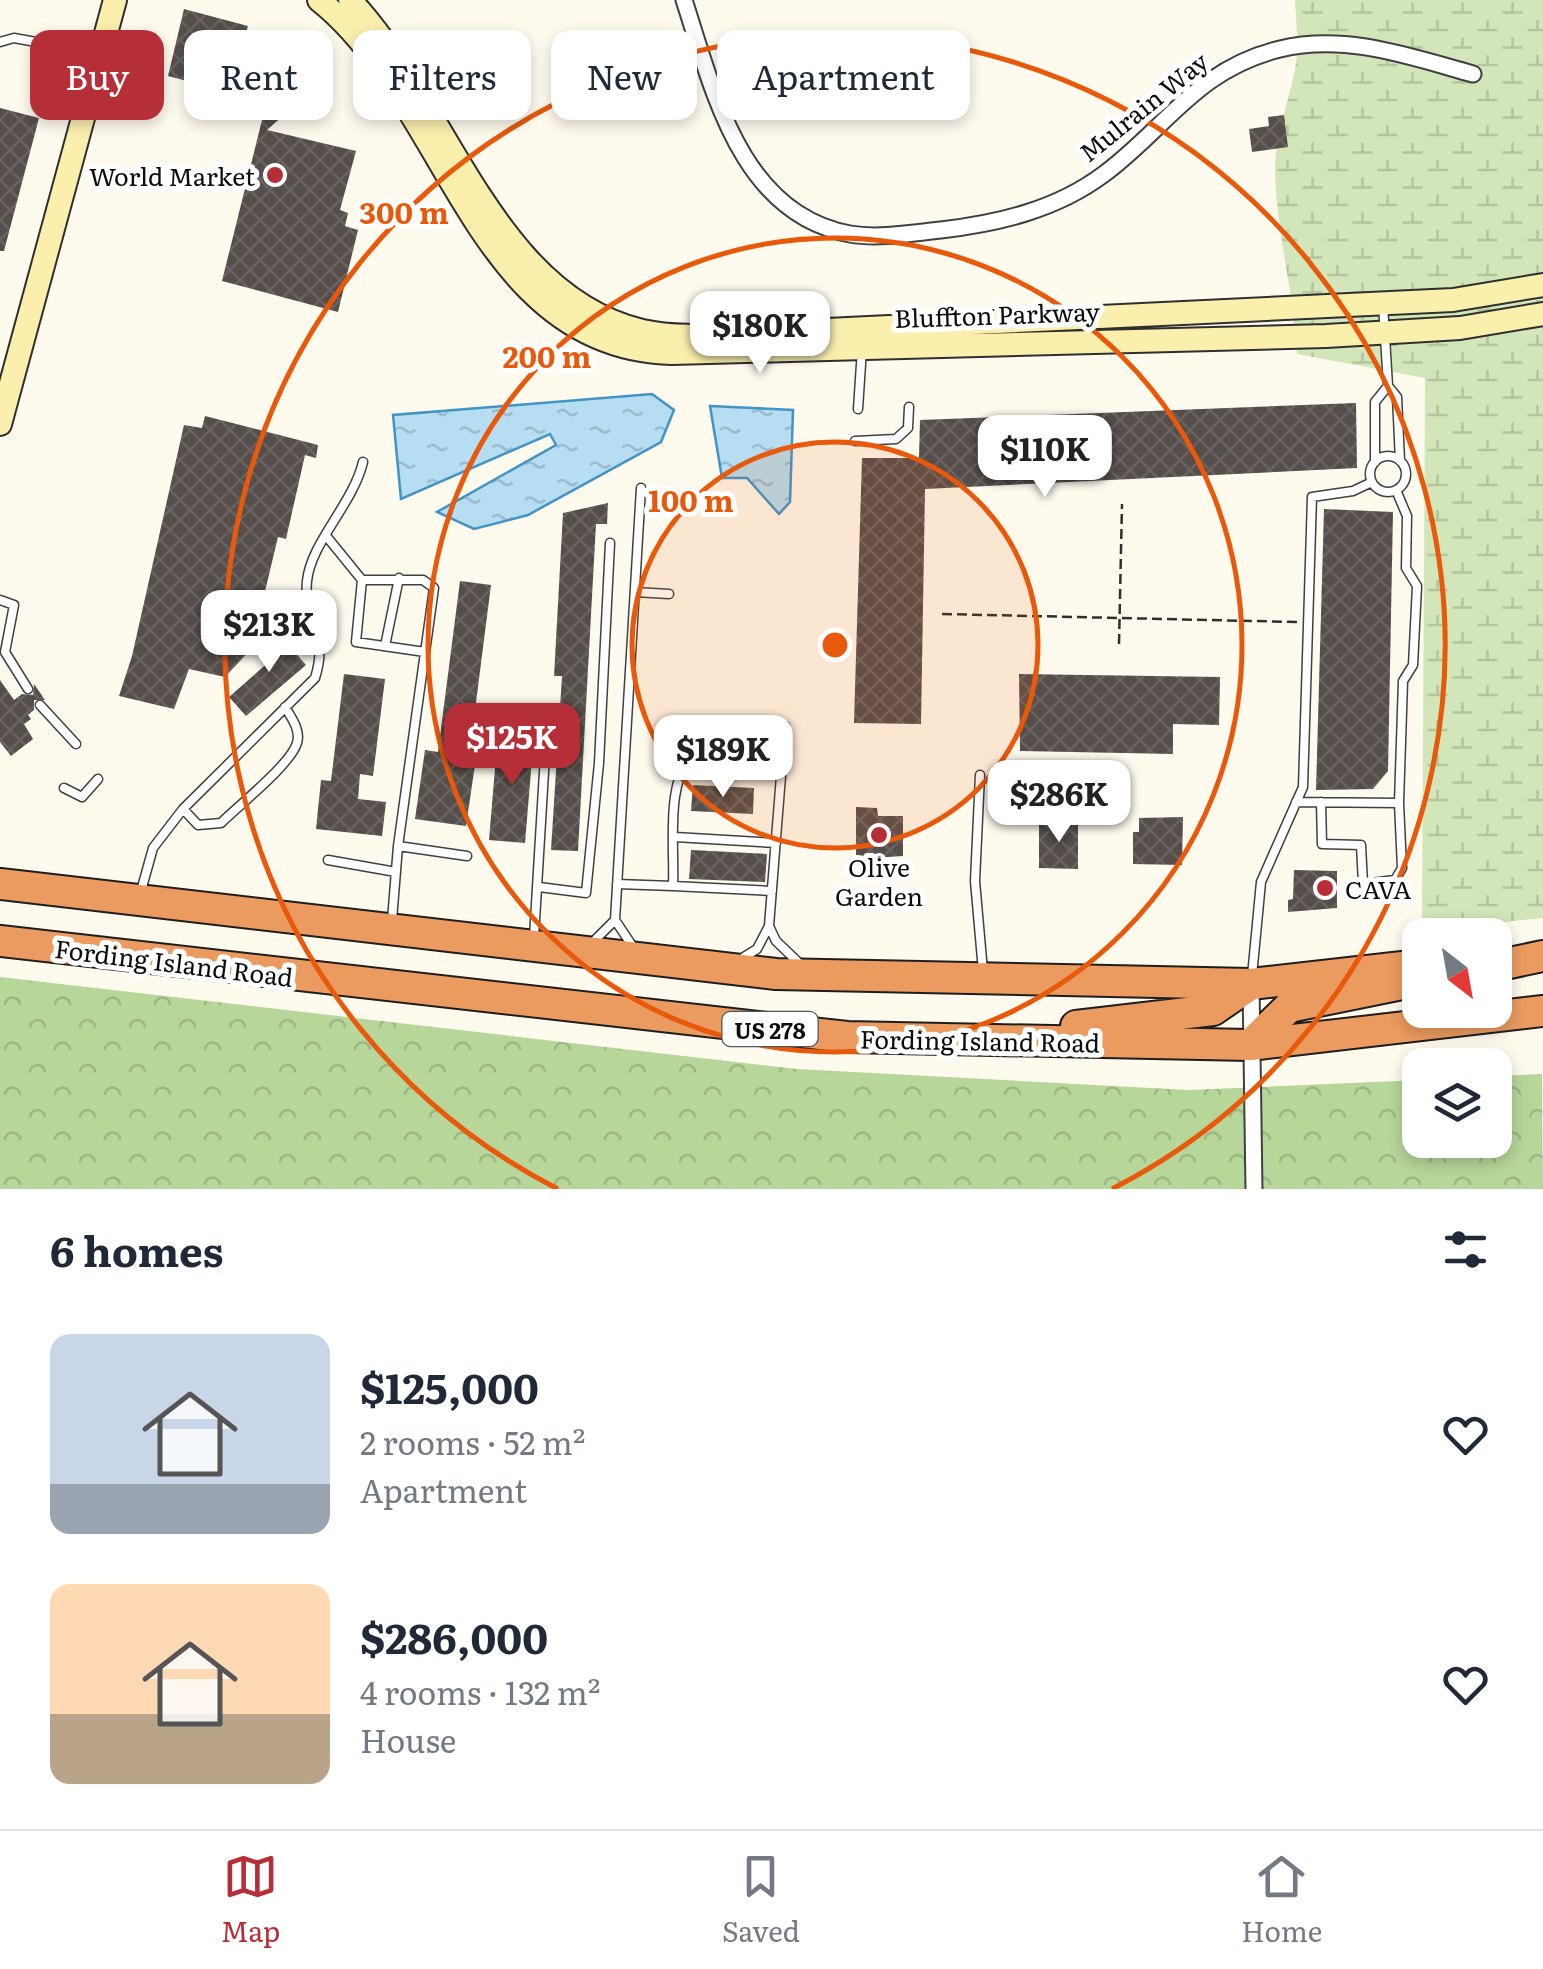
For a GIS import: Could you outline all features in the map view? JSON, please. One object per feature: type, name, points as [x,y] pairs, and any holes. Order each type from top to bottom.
[{"type":"highway","name":"US 278","points":[[0,884],[648,960],[834,976],[1251,984],[1402,966]]},
{"type":"highway","points":[[0,900],[198,908]]},
{"type":"highway","name":"Fording Island Road","points":[[0,941],[847,1037],[1250,1045],[1543,1012]]},
{"type":"highway","points":[[1512,955],[1543,953]]},
{"type":"highway","points":[[1512,961],[1543,953]]},
{"type":"highway","points":[[959,1039],[1213,1010],[1251,984]]},
{"type":"highway","points":[[1250,1045],[1288,1007],[1402,985]]},
{"type":"main road","points":[[107,30],[115,0]]},
{"type":"main road","name":"Bluffton Parkway","points":[[319,0],[363,43],[394,87],[504,264],[536,296],[580,330],[612,346],[640,352],[1385,332],[1460,328],[1543,314]]},
{"type":"main road","name":"Bluffton Parkway","points":[[350,0],[412,78],[503,229],[538,272],[603,317],[642,331],[686,336],[1453,300],[1543,285]]},
{"type":"main road","points":[[0,424],[83,120]]},
{"type":"street","name":"Mulrain Way","points":[[684,0],[722,116],[744,157],[774,196],[802,214],[849,234],[901,234],[989,224],[1040,209],[1104,174],[1149,130],[1220,72],[1281,49],[1331,44],[1376,47],[1473,74]]},
{"type":"street","points":[[1251,984],[1254,1189]]},
{"type":"lane","points":[[0,42],[14,38],[30,40]]},
{"type":"lane","points":[[1372,482],[1382,491],[1396,490],[1405,480],[1400,461],[1397,397],[1388,386],[1383,303]]},
{"type":"lane","points":[[858,410],[862,346]]},
{"type":"lane","points":[[1372,482],[1375,402],[1388,386]]},
{"type":"lane","points":[[855,442],[896,439],[908,428],[909,407]]},
{"type":"lane","points":[[1375,462],[1387,456],[1400,461]]},
{"type":"lane","points":[[139,900],[153,848],[182,809],[315,678],[322,655],[306,583],[327,537],[358,485],[363,462]]},
{"type":"lane","points":[[1251,984],[1261,882],[1303,786],[1312,497],[1353,491],[1372,482]]},
{"type":"lane","points":[[579,952],[606,934],[615,920],[642,488]]},
{"type":"lane","points":[[1321,802],[1322,844],[1361,845],[1362,884],[1395,880],[1402,868],[1399,803],[1403,681],[1413,665],[1416,586],[1406,568],[1406,516],[1396,490]]},
{"type":"lane","points":[[327,537],[362,580],[356,642],[425,652]]},
{"type":"lane","points":[[539,887],[586,893],[610,543]]},
{"type":"lane","points":[[385,646],[399,578]]},
{"type":"lane","points":[[362,580],[423,580],[434,588],[398,846],[392,930]]},
{"type":"lane","points":[[635,592],[669,594]]},
{"type":"lane","points":[[0,600],[14,605],[5,652],[28,689]]},
{"type":"lane","points":[[40,705],[76,744]]},
{"type":"lane","points":[[182,809],[198,825],[220,824],[288,757],[297,744],[297,729],[285,706]]},
{"type":"lane","points":[[708,966],[747,956],[758,949],[769,926],[784,726]]},
{"type":"lane","points":[[534,946],[546,739]]},
{"type":"lane","points":[[673,886],[677,784],[683,762],[696,750],[783,749]]},
{"type":"lane","points":[[980,775],[975,882],[984,981]]},
{"type":"lane","points":[[64,788],[82,797],[98,779]]},
{"type":"lane","points":[[1296,802],[1399,803]]},
{"type":"lane","points":[[675,837],[776,843]]},
{"type":"lane","points":[[708,851],[709,839]]},
{"type":"lane","points":[[732,840],[732,852]]},
{"type":"lane","points":[[754,853],[755,842]]},
{"type":"lane","points":[[398,846],[467,856]]},
{"type":"lane","points":[[328,860],[396,872]]},
{"type":"lane","points":[[617,884],[752,886],[772,891]]},
{"type":"lane","points":[[615,920],[629,944],[648,960]]},
{"type":"lane","points":[[769,926],[776,941],[800,964],[834,976]]},
{"type":"path","points":[[1119,644],[1122,504]]},
{"type":"path","points":[[942,614],[1308,622]]},
{"type":"green space","points":[[1295,0],[1543,0],[1543,918],[1512,921],[1512,918],[1422,918],[1425,378],[1297,354],[1275,169],[1297,55]]},
{"type":"green space","points":[[0,977],[797,1069],[1188,1090],[1402,1081],[1402,1158],[1512,1158],[1512,1075],[1542,1074],[1543,1189],[0,1189]]},
{"type":"water","points":[[652,394],[674,410],[661,442],[528,515],[474,529],[437,512],[556,445],[550,434],[401,499],[393,415]]},
{"type":"water","points":[[710,406],[793,410],[790,502],[779,514],[747,478],[722,478]]},
{"type":"building","points":[[184,9],[248,26],[247,30],[184,30],[184,80],[168,76]]},
{"type":"building","points":[[0,108],[38,120],[4,251],[0,251]]},
{"type":"building","points":[[1284,115],[1288,147],[1252,152],[1249,129],[1269,126],[1268,117]]},
{"type":"building","points":[[262,120],[278,120],[267,130],[356,151],[340,210],[348,213],[345,226],[358,230],[338,312],[222,281]]},
{"type":"building","points":[[1356,403],[1357,468],[925,489],[921,724],[854,723],[862,458],[919,458],[920,420]]},
{"type":"building","points":[[205,416],[318,445],[316,458],[305,455],[286,539],[278,537],[261,608],[243,604],[236,631],[245,633],[242,645],[253,647],[225,677],[189,669],[174,709],[119,696],[132,656],[184,425],[202,428]]},
{"type":"building","points":[[608,503],[607,524],[596,524],[578,851],[551,850],[562,676],[554,676],[563,513]]},
{"type":"building","points":[[1324,509],[1393,512],[1388,771],[1373,789],[1316,790]]},
{"type":"building","points":[[460,581],[491,585],[469,757],[476,758],[466,826],[415,819],[425,750],[438,752]]},
{"type":"building","points":[[278,633],[306,665],[246,716],[229,697],[272,659],[261,647]]},
{"type":"building","points":[[344,674],[385,679],[373,776],[360,774],[358,799],[386,802],[382,836],[316,829],[321,780],[331,781]]},
{"type":"building","points":[[1019,674],[1220,677],[1219,725],[1173,724],[1173,754],[1020,751]]},
{"type":"building","points":[[0,680],[14,700],[22,694],[33,695],[34,684],[45,700],[34,700],[34,710],[28,715],[31,719],[24,724],[33,739],[11,756],[0,742]]},
{"type":"building","points":[[498,733],[534,735],[525,843],[489,840]]},
{"type":"building","points":[[693,785],[754,788],[753,814],[691,811]]},
{"type":"building","name":"Olive Garden","points":[[856,807],[877,808],[878,816],[903,816],[903,856],[856,859]]},
{"type":"building","points":[[1183,817],[1182,865],[1133,864],[1133,832],[1139,832],[1139,818]]},
{"type":"building","points":[[1039,822],[1078,822],[1078,869],[1039,868]]},
{"type":"building","points":[[691,850],[767,854],[765,882],[689,879]]},
{"type":"building","points":[[1294,870],[1337,871],[1337,908],[1288,912],[1288,900],[1293,899]]},
{"type":"place","name":"World Market","points":[[275,175]]},
{"type":"place","name":"Olive Garden","points":[[879,835]]},
{"type":"place","name":"CAVA","points":[[1325,888]]}]
